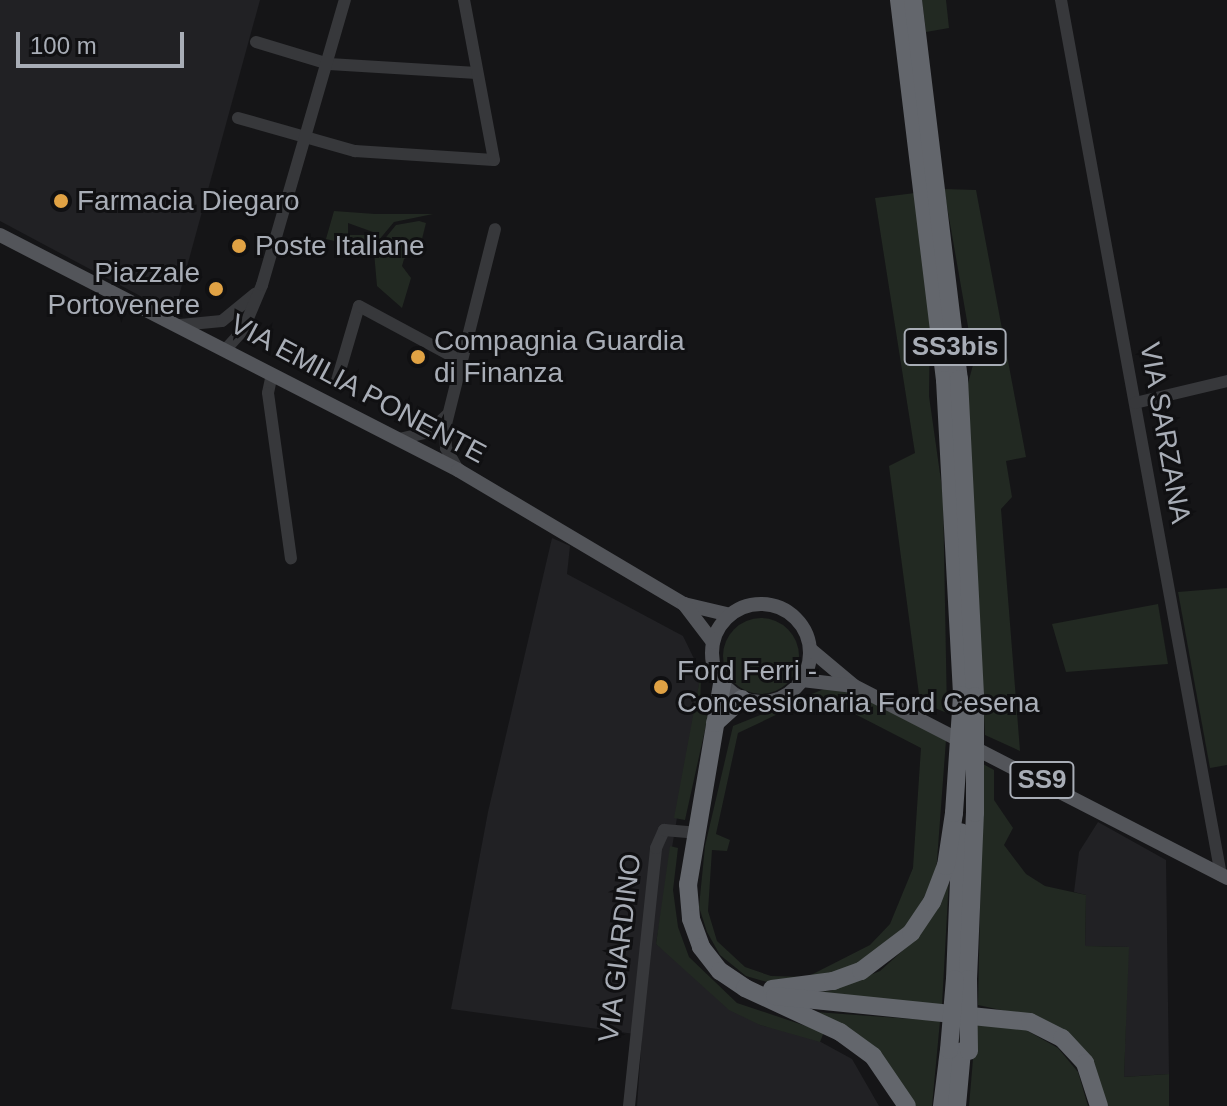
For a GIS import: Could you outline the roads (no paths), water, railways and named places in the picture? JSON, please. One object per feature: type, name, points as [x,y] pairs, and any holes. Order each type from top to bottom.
[{"type":"highway","name":"SS3bis","points":[[899,0],[945,380],[968,695]]},
{"type":"highway","name":"SS3bis","points":[[913,0],[959,379],[968,695]]},
{"type":"highway","points":[[722,684],[688,884],[691,919],[701,947],[720,971],[745,988],[840,1032],[873,1056],[907,1106]]},
{"type":"highway","points":[[957,1106],[968,695]]},
{"type":"highway","points":[[715,723],[742,699]]},
{"type":"highway","points":[[745,988],[833,981],[887,955],[911,933],[932,902],[963,813]]},
{"type":"highway","points":[[745,988],[810,1002],[1030,1022],[1062,1038],[1085,1063],[1099,1106]]},
{"type":"highway","points":[[942,1106],[960,1051]]},
{"type":"highway","points":[[960,1051],[965,1106]]},
{"type":"main road","name":"VIA EMILIA PONENTE","points":[[0,235],[458,470],[684,604],[730,615]]},
{"type":"main road","name":"VIA EMILIA PONENTE","points":[[684,604],[713,642]]},
{"type":"main road","points":[[749,606],[780,608],[800,623],[810,649],[802,680],[775,701],[742,699],[722,684],[715,671],[713,642],[730,615],[749,606]]},
{"type":"main road","name":"SS9","points":[[810,649],[854,686],[1224,876]]},
{"type":"main road","name":"SS9","points":[[802,680],[854,686]]},
{"type":"street","points":[[224,348],[243,330],[262,285],[308,139],[345,0]]},
{"type":"street","points":[[238,118],[355,151],[494,160],[464,0]]},
{"type":"street","name":"VIA SARZANA","points":[[1061,0],[1224,876]]},
{"type":"street","points":[[256,42],[329,64],[477,73]]},
{"type":"street","points":[[428,455],[448,412],[495,229]]},
{"type":"street","points":[[180,325],[228,318],[262,285]]},
{"type":"street","points":[[336,384],[359,306],[461,361]]},
{"type":"street","points":[[224,348],[228,318]]},
{"type":"street","points":[[243,330],[250,362]]},
{"type":"street","points":[[272,374],[268,393],[291,558]]},
{"type":"street","points":[[1135,403],[1227,381]]},
{"type":"street","points":[[399,439],[421,436],[442,426]]},
{"type":"street","points":[[442,426],[446,448],[458,470]]},
{"type":"street","name":"VIA GIARDINO","points":[[629,1106],[656,848],[664,830],[696,833]]},
{"type":"place","name":"Farmacia Diegaro","points":[[61,201]]},
{"type":"place","name":"Poste Italiane","points":[[239,246]]},
{"type":"place","name":"Piazzale Portovenere","points":[[216,289]]},
{"type":"place","name":"Compagnia Guardia di Finanza","points":[[418,357]]},
{"type":"place","name":"Ford Ferri - Concessionaria Ford Cesena","points":[[661,687]]}]
